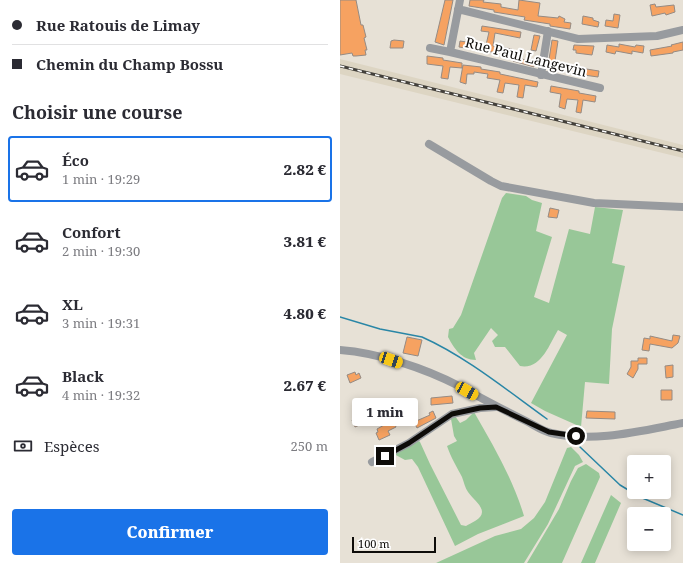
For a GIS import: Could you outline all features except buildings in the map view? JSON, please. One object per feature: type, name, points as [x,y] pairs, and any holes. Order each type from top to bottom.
[{"type":"street","name":"Rue Paul Langevin","points":[[460,0],[450,52],[540,75],[600,88]]},
{"type":"street","points":[[458,9],[578,39],[657,36],[683,30]]},
{"type":"street","points":[[540,75],[548,31]]},
{"type":"street","points":[[430,48],[450,52]]},
{"type":"street","points":[[429,144],[501,186],[594,203],[683,207]]},
{"type":"street","points":[[340,350],[353,351],[391,360],[428,373],[458,386],[496,407],[549,432],[567,436],[590,437],[626,434],[683,423]]},
{"type":"street","points":[[372,462],[409,443],[452,414],[480,408],[496,407]]},
{"type":"shaded area","points":[[340,59],[683,145],[683,158],[340,74]]},
{"type":"green space","points":[[506,193],[526,196],[532,200],[542,203],[536,231],[552,237],[534,297],[549,303],[569,229],[590,234],[595,207],[623,210],[612,263],[625,266],[612,329],[609,384],[585,382],[581,427],[531,403],[567,335],[558,330],[544,355],[534,364],[527,366],[520,366],[505,347],[495,347],[492,341],[498,335],[491,328],[474,353],[476,360],[462,356],[448,337],[449,329],[453,328],[461,315],[502,198]]},
{"type":"green space","points":[[474,412],[508,476],[524,516],[478,534],[455,546],[418,467],[412,459],[405,460],[394,454],[419,441],[420,442],[461,525],[466,526],[480,517],[482,514],[482,509],[465,487],[462,477],[447,446],[457,441],[454,436],[451,419],[455,416],[460,423],[466,420]]},
{"type":"green space","points":[[571,447],[579,455],[583,462],[575,466],[548,524],[524,563],[436,563],[495,536],[521,529],[534,518],[545,502],[567,448]]},
{"type":"green space","points":[[586,464],[599,473],[600,477],[562,563],[527,563],[559,509],[578,468]]},
{"type":"green space","points":[[611,495],[621,503],[595,563],[581,563]]},
{"type":"waterway","points":[[340,317],[380,329],[422,337],[470,364],[547,419]]},
{"type":"waterway","points":[[580,447],[620,485],[640,497],[683,515]]},
{"type":"railway","points":[[340,66],[683,151]]},
{"type":"route","points":[[385,456],[409,443],[452,414],[480,408],[496,407],[549,432],[567,436],[576,436]]}]
